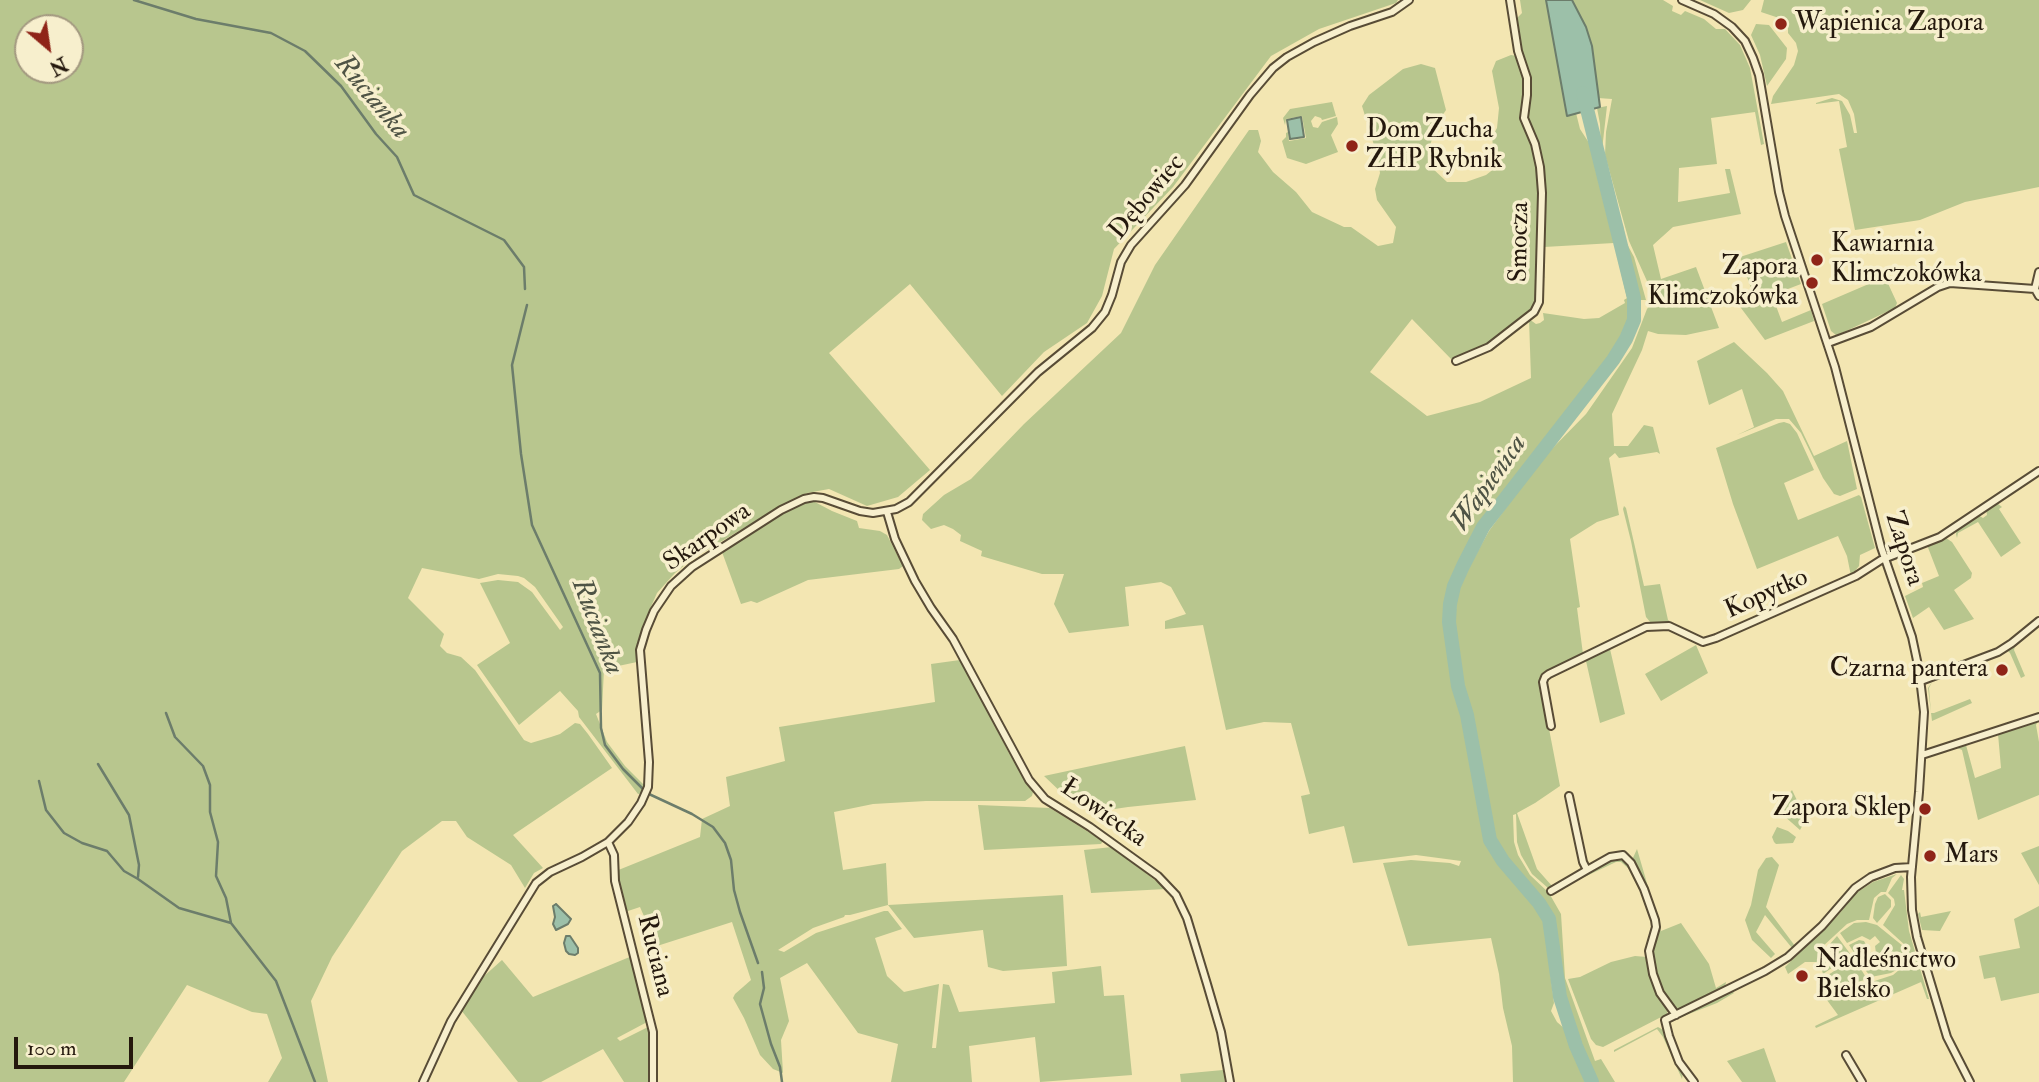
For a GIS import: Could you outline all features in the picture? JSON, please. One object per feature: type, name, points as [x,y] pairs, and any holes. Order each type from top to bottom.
[{"type":"street","name":"Dębowiec","points":[[887,512],[914,499],[1038,372],[1093,328],[1108,304],[1121,262],[1131,245],[1185,185],[1250,95],[1273,68],[1314,42],[1392,12],[1409,0]]},
{"type":"street","name":"Smocza","points":[[1456,361],[1489,347],[1534,312],[1539,302],[1542,193],[1540,167],[1535,144],[1524,118],[1528,78],[1518,51],[1510,0]]},
{"type":"street","name":"Zapora","points":[[1682,0],[1714,14],[1739,33],[1752,52],[1779,192],[1828,342],[1884,559],[1912,637],[1924,712],[1911,904],[1917,937],[1947,1037],[1970,1082]]},
{"type":"street","points":[[1828,342],[1871,327],[1945,285],[1957,282],[2037,292],[2039,272]]},
{"type":"street","name":"Kopytko","points":[[1551,726],[1543,682],[1549,674],[1646,627],[1668,626],[1698,641],[1709,641],[1856,576],[1884,559],[1949,532],[2039,471]]},
{"type":"street","name":"Skarpowa","points":[[423,1082],[451,1021],[536,883],[550,872],[582,857],[619,833],[635,813],[648,787],[649,762],[640,650],[654,611],[671,586],[692,568],[781,510],[804,499],[823,498],[860,511],[887,512]]},
{"type":"street","name":"Łowiecka","points":[[887,512],[895,539],[915,581],[947,629],[1029,780],[1045,799],[1090,827],[1158,876],[1176,895],[1187,918],[1221,1032],[1230,1082]]},
{"type":"street","points":[[1921,681],[1998,652],[2039,621]]},
{"type":"street","points":[[1922,755],[2039,716]]},
{"type":"street","points":[[1569,796],[1587,870]]},
{"type":"street","name":"Ruciana","points":[[608,842],[614,855],[615,881],[653,1032],[653,1082]]},
{"type":"street","points":[[1551,891],[1617,855],[1626,856],[1644,889],[1655,920],[1656,928],[1649,957],[1653,974],[1660,993],[1676,1015]]},
{"type":"street","points":[[1694,1082],[1676,1054],[1665,1020],[1788,957],[1822,926],[1855,888],[1871,877],[1895,868],[1912,867]]},
{"type":"street","points":[[1846,1055],[1862,1082]]},
{"type":"shaded area","points":[[0,0],[1398,0],[1396,3],[1319,29],[1271,56],[1173,187],[1114,249],[1102,296],[1087,323],[1044,352],[1002,396],[910,284],[829,353],[930,470],[898,497],[867,506],[829,489],[807,493],[692,559],[657,593],[637,644],[637,662],[604,669],[602,710],[596,714],[607,742],[645,786],[643,793],[638,794],[579,717],[578,711],[560,691],[519,725],[477,665],[510,643],[480,583],[498,580],[518,582],[532,592],[560,630],[563,627],[535,587],[518,576],[498,574],[479,579],[422,568],[408,598],[444,634],[440,646],[447,653],[461,657],[475,670],[524,740],[531,743],[560,734],[575,723],[580,724],[612,768],[513,835],[543,868],[534,873],[525,888],[511,865],[467,837],[456,821],[442,821],[402,851],[332,957],[311,1001],[328,1082],[268,1082],[282,1058],[267,1014],[252,1012],[187,985],[124,1082],[0,1082]]},
{"type":"shaded area","points":[[1520,0],[1546,0],[1567,115],[1576,113],[1580,129],[1591,146],[1632,302],[1631,318],[1624,336],[1603,368],[1482,522],[1451,585],[1445,623],[1453,686],[1463,716],[1484,836],[1499,863],[1544,918],[1548,934],[1554,1003],[1551,1011],[1565,1029],[1585,1082],[1513,1082],[1512,1046],[1491,938],[1408,946],[1383,863],[1411,860],[1459,866],[1461,861],[1416,855],[1353,863],[1344,826],[1309,834],[1301,796],[1310,794],[1291,723],[1264,722],[1226,730],[1203,625],[1165,629],[1165,621],[1186,614],[1171,587],[1161,582],[1125,587],[1129,626],[1069,633],[1054,604],[1064,574],[1042,574],[981,556],[982,551],[960,541],[961,535],[953,529],[944,525],[931,529],[922,520],[923,514],[944,495],[971,479],[1024,424],[1121,333],[1155,265],[1249,130],[1258,130],[1261,141],[1258,152],[1273,172],[1296,192],[1312,212],[1344,227],[1351,227],[1378,246],[1393,243],[1396,227],[1377,200],[1375,189],[1380,173],[1362,106],[1369,95],[1403,69],[1421,64],[1435,68],[1446,110],[1438,122],[1429,148],[1430,166],[1447,182],[1466,182],[1486,175],[1495,168],[1492,137],[1497,128],[1499,108],[1492,71],[1496,61],[1511,55],[1517,56],[1527,86],[1522,118],[1535,153],[1540,192],[1536,301],[1527,314],[1495,341],[1453,361],[1412,319],[1370,372],[1427,416],[1480,402],[1531,378],[1529,319],[1536,324],[1540,323],[1544,320],[1543,313],[1584,319],[1599,318],[1625,303],[1627,298],[1614,243],[1544,247],[1543,275],[1546,278],[1542,275],[1542,166],[1526,118],[1530,79],[1523,59],[1516,19],[1522,13]]},
{"type":"shaded area","points":[[1546,0],[1572,0],[1586,27],[1592,46],[1600,107],[1567,116]]},
{"type":"shaded area","points":[[1572,0],[1663,0],[1673,6],[1672,11],[1681,15],[1685,11],[1704,19],[1716,29],[1725,29],[1740,45],[1750,68],[1764,144],[1761,145],[1755,112],[1711,118],[1717,164],[1679,168],[1678,202],[1730,193],[1725,169],[1730,169],[1741,214],[1673,227],[1653,245],[1661,279],[1696,267],[1719,328],[1686,335],[1648,331],[1612,414],[1614,446],[1628,446],[1644,425],[1653,427],[1660,454],[1657,452],[1619,458],[1615,453],[1609,458],[1619,515],[1597,522],[1570,539],[1580,607],[1577,608],[1583,654],[1547,671],[1540,682],[1560,786],[1517,813],[1537,869],[1552,886],[1548,888],[1532,874],[1521,855],[1517,842],[1516,814],[1513,815],[1514,842],[1518,855],[1530,875],[1549,893],[1561,914],[1565,978],[1595,1061],[1601,1059],[1615,1082],[1597,1082],[1580,1043],[1561,981],[1557,932],[1551,913],[1516,872],[1497,844],[1493,833],[1465,691],[1455,624],[1457,595],[1489,531],[1540,461],[1586,414],[1632,348],[1651,304],[1651,290],[1629,241],[1605,155],[1612,99],[1598,98],[1592,46]]},
{"type":"shaded area","points":[[1700,0],[1751,0],[1743,10],[1729,13]]},
{"type":"shaded area","points":[[1764,0],[2039,0],[2039,187],[1965,202],[1920,220],[1855,230],[1839,149],[1847,147],[1839,101],[1816,103],[1832,98],[1842,101],[1850,115],[1854,133],[1857,133],[1854,114],[1848,100],[1839,94],[1771,104],[1773,96],[1794,65],[1798,51],[1788,29],[1779,18],[1761,12]]},
{"type":"shaded area","points":[[1756,24],[1769,25],[1787,48],[1786,59],[1767,86],[1760,55],[1751,35]]},
{"type":"shaded area","points":[[1332,102],[1336,116],[1322,120],[1315,116],[1311,121],[1313,127],[1318,128],[1322,122],[1337,117],[1338,124],[1331,135],[1338,152],[1306,164],[1287,158],[1282,141],[1286,133],[1288,132],[1289,141],[1306,138],[1302,116],[1286,119],[1285,125],[1283,118],[1290,109]]},
{"type":"shaded area","points":[[1607,106],[1602,150],[1601,150],[1597,108]]},
{"type":"shaded area","points":[[1301,117],[1304,137],[1290,139],[1287,120]]},
{"type":"shaded area","points":[[1617,214],[1634,257],[1646,300],[1637,300]]},
{"type":"shaded area","points":[[1786,242],[1801,284],[1772,295],[1782,322],[1811,310],[1814,321],[1765,340],[1738,304],[1751,288],[1740,257]]},
{"type":"shaded area","points":[[1885,277],[1897,303],[1895,308],[1836,335],[1831,331],[1822,304]]},
{"type":"shaded area","points":[[1734,342],[1783,391],[1814,456],[1847,441],[1857,489],[1840,496],[1834,494],[1801,433],[1789,419],[1776,419],[1737,435],[1754,427],[1742,389],[1709,405],[1697,361]]},
{"type":"shaded area","points":[[1784,422],[1790,424],[1797,433],[1814,470],[1784,483],[1798,520],[1859,495],[1861,497],[1875,548],[1860,555],[1859,566],[1851,576],[1847,556],[1838,536],[1757,569],[1716,448]]},
{"type":"shaded area","points":[[813,501],[857,521],[859,528],[880,531],[887,535],[903,566],[899,569],[808,580],[757,603],[751,601],[741,604],[722,552],[784,512]]},
{"type":"shaded area","points":[[1997,503],[2002,507],[1999,509],[2021,543],[2001,557],[1978,522],[1958,533],[1957,538],[1956,534],[1957,529],[1978,515],[1983,518],[1987,515],[1986,509]]},
{"type":"shaded area","points":[[1624,506],[1644,586],[1660,584],[1668,620],[1678,626],[1651,623],[1646,617]]},
{"type":"shaded area","points":[[1941,538],[1952,542],[1972,573],[1971,578],[1954,590],[1974,619],[1944,630],[1929,607],[1913,618],[1905,596],[1923,587],[1922,583],[1939,576],[1927,545]]},
{"type":"shaded area","points":[[2039,625],[2015,646],[2014,650],[2025,676],[2021,678],[2007,650]]},
{"type":"shaded area","points":[[1696,645],[1708,673],[1661,701],[1645,674]]},
{"type":"shaded area","points":[[1610,649],[1625,714],[1600,723],[1586,661]]},
{"type":"shaded area","points":[[960,660],[1011,757],[1033,792],[1032,796],[1025,801],[873,804],[834,812],[843,870],[886,863],[888,905],[845,915],[813,928],[778,950],[784,952],[816,933],[888,911],[902,929],[875,938],[887,976],[904,992],[939,984],[932,1048],[936,1048],[943,984],[949,985],[959,1012],[1055,1003],[1052,972],[1101,966],[1104,996],[1124,995],[1132,1075],[1040,1082],[1035,1037],[969,1046],[972,1082],[891,1082],[898,1044],[858,1033],[807,963],[780,978],[789,1021],[781,1040],[783,1073],[773,1069],[760,1055],[733,998],[751,980],[732,922],[657,946],[640,907],[625,912],[616,871],[700,837],[702,819],[730,806],[726,777],[785,761],[779,727],[935,702],[931,664]]},
{"type":"shaded area","points":[[1970,699],[1972,703],[1932,721],[1931,713]]},
{"type":"shaded area","points":[[2039,719],[2036,725],[2039,742],[2039,795],[1978,820],[1962,750],[1957,748],[1948,751],[1949,750],[1966,745],[1975,778],[2001,768],[1998,734],[1979,739]]},
{"type":"shaded area","points":[[1185,746],[1196,800],[1108,810],[1097,815],[1064,795],[1044,776]]},
{"type":"shaded area","points":[[1792,790],[1806,819],[1800,830],[1783,815],[1781,808]]},
{"type":"shaded area","points":[[978,805],[1050,808],[1103,841],[1101,844],[984,850]]},
{"type":"shaded area","points":[[1777,827],[1796,837],[1793,843],[1774,842],[1772,837]]},
{"type":"shaded area","points":[[2039,846],[2039,885],[2021,853]]},
{"type":"shaded area","points":[[1112,847],[1166,889],[1091,893],[1084,850]]},
{"type":"shaded area","points":[[1637,849],[1661,931],[1681,923],[1709,964],[1716,988],[1726,982],[1725,987],[1681,1008],[1675,1008],[1671,1004],[1659,986],[1651,956],[1659,928],[1632,860]]},
{"type":"shaded area","points":[[1618,857],[1625,860],[1632,869],[1648,907],[1629,869],[1621,862],[1564,887],[1603,862]]},
{"type":"shaded area","points":[[1772,857],[1779,865],[1766,907],[1795,946],[1792,948],[1765,915],[1756,932],[1775,954],[1771,958],[1752,940],[1745,920],[1758,870],[1766,858]]},
{"type":"shaded area","points":[[1897,874],[1892,878],[1886,892],[1881,892],[1874,898],[1869,920],[1857,920],[1847,924],[1821,948],[1817,962],[1805,962],[1788,974],[1785,967],[1840,913],[1856,893],[1873,882]]},
{"type":"shaded area","points":[[1901,875],[1904,879],[1902,890],[1909,931],[1929,999],[1921,982],[1816,1028],[1815,1026],[1838,1015],[1824,996],[1825,989],[1819,982],[1823,979],[1834,987],[1850,989],[1893,975],[1905,965],[1908,954],[1906,946],[1883,925],[1895,905],[1894,899],[1888,893]]},
{"type":"shaded area","points":[[1885,894],[1891,900],[1891,907],[1877,923],[1873,918],[1875,904],[1878,897]]},
{"type":"shaded area","points":[[1063,895],[1067,966],[1003,971],[988,967],[983,930],[914,938],[888,905]]},
{"type":"shaded area","points":[[556,904],[571,919],[568,924],[556,930],[553,924],[553,906]]},
{"type":"shaded area","points":[[2039,906],[2039,993],[2001,1001],[1995,977],[1984,979],[1979,956],[2020,948],[2014,919]]},
{"type":"shaded area","points":[[1951,911],[1940,931],[1922,930],[1918,914],[1920,912],[1921,917]]},
{"type":"shaded area","points":[[1854,923],[1877,925],[1903,946],[1905,959],[1898,969],[1871,977],[1866,971],[1874,962],[1875,946],[1880,942],[1875,936],[1870,940],[1862,936],[1847,943],[1840,933]]},
{"type":"shaded area","points":[[566,936],[570,936],[578,948],[575,955],[566,951]]},
{"type":"shaded area","points":[[1837,936],[1851,955],[1823,974],[1820,963],[1822,953]]},
{"type":"shaded area","points":[[1859,940],[1864,941],[1872,955],[1865,969],[1849,945]]},
{"type":"shaded area","points":[[632,956],[649,1021],[617,1038],[620,1041],[650,1026],[650,1082],[624,1082],[603,1049],[541,1082],[518,1082],[461,1010],[483,977],[502,960],[533,997]]},
{"type":"shaded area","points":[[1635,956],[1647,957],[1668,1008],[1667,1014],[1603,1047],[1596,1045],[1591,1039],[1568,979],[1580,977],[1611,962]]},
{"type":"shaded area","points":[[1854,958],[1867,979],[1846,986],[1836,985],[1825,977]]},
{"type":"shaded area","points":[[1732,991],[1734,993],[1717,1003],[1676,1019]]},
{"type":"shaded area","points":[[1658,1027],[1665,1031],[1683,1072],[1682,1079],[1657,1029],[1614,1052]]},
{"type":"shaded area","points":[[1764,1048],[1776,1082],[1742,1082],[1727,1061]]},
{"type":"shaded area","points":[[1223,1070],[1225,1082],[1181,1082],[1180,1074]]},
{"type":"waterway","name":"Rucianka","points":[[134,0],[196,19],[271,33],[305,51],[341,86],[376,134],[397,157],[414,195],[504,240],[524,267],[525,289]]},
{"type":"waterway","name":"Wapienica","points":[[1583,93],[1634,298],[1634,320],[1613,360],[1483,527],[1454,586],[1449,622],[1458,686],[1467,715],[1490,840],[1503,861],[1539,903],[1549,919],[1560,997],[1576,1046],[1592,1082]]},
{"type":"waterway","name":"Rucianka","points":[[527,305],[512,365],[521,454],[532,525],[600,673],[601,728],[605,745],[643,789]]},
{"type":"waterway","points":[[166,713],[175,737],[203,766],[210,785],[210,812],[218,842],[216,876],[226,898],[231,923],[276,981],[315,1082]]},
{"type":"waterway","points":[[98,764],[129,815],[139,865],[138,877]]},
{"type":"waterway","points":[[39,781],[46,810],[64,833],[82,843],[107,851],[124,871],[179,908],[231,923]]},
{"type":"waterway","name":"Rucianka","points":[[649,794],[713,827],[725,843],[731,860],[734,890],[740,912],[758,963]]},
{"type":"waterway","name":"Rucianka","points":[[762,972],[764,988],[760,1004],[780,1067],[782,1082]]},
{"type":"place","name":"Wapienica Zapora","points":[[1781,24]]},
{"type":"place","name":"Dom Zucha ZHP Rybnik","points":[[1352,146]]},
{"type":"place","name":"Kawiarnia Klimczokówka","points":[[1817,260]]},
{"type":"place","name":"Zapora Klimczokówka","points":[[1812,283]]},
{"type":"place","name":"Czarna pantera","points":[[2002,670]]},
{"type":"place","name":"Zapora Sklep","points":[[1925,809]]},
{"type":"place","name":"Mars","points":[[1930,856]]},
{"type":"place","name":"Nadleśnictwo Bielsko","points":[[1802,976]]}]
